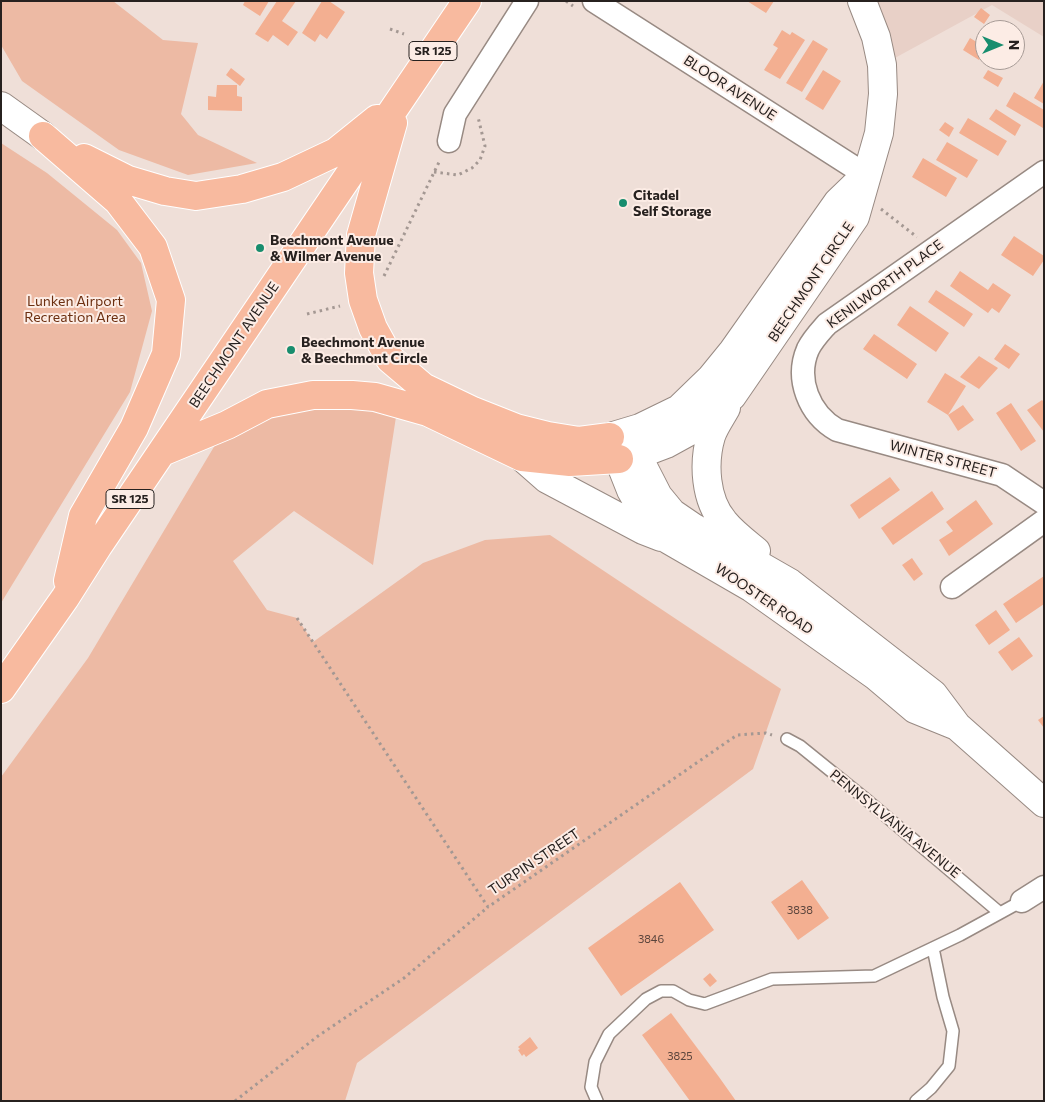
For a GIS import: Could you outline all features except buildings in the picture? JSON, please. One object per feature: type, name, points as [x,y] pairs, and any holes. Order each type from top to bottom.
[{"type":"highway","name":"BEECHMONT AVENUE","points":[[1,689],[467,1]]},
{"type":"highway","points":[[43,136],[128,180],[165,191],[196,196],[242,189],[283,177],[336,152],[400,100]]},
{"type":"highway","points":[[400,100],[361,235],[359,273],[363,300],[373,328],[390,359],[423,387],[473,411],[516,428],[548,436],[624,445]]},
{"type":"highway","points":[[43,136],[118,201],[153,247],[171,300],[166,354],[134,428],[83,516],[64,598]]},
{"type":"highway","points":[[162,452],[227,425],[266,404],[313,395],[375,397],[428,412],[522,457],[570,462],[624,445]]},
{"type":"street","points":[[449,141],[455,114],[527,1]]},
{"type":"street","name":"BEECHMONT CIRCLE","points":[[624,445],[666,444],[697,427],[732,396],[855,217],[879,133],[884,94],[882,65],[876,37],[862,1]]},
{"type":"street","name":"BLOOR AVENUE","points":[[584,4],[866,175]]},
{"type":"street","points":[[4,106],[43,136]]},
{"type":"street","name":"KENILWORTH PLACE","points":[[865,438],[837,430],[817,413],[807,396],[803,377],[808,351],[814,339],[827,324],[1044,172]]},
{"type":"street","points":[[624,445],[679,409],[712,378],[734,351],[838,202],[866,175]]},
{"type":"street","points":[[732,396],[712,434],[708,453],[708,487],[714,505],[723,521],[790,583]]},
{"type":"street","name":"WINTER STREET","points":[[865,438],[1002,475],[1044,502]]},
{"type":"street","name":"WOOSTER ROAD","points":[[624,445],[631,490],[644,513],[670,540],[752,588],[876,676],[915,709],[957,726]]},
{"type":"street","name":"WOOSTER ROAD","points":[[624,445],[658,496],[672,513],[694,528],[790,583],[933,694],[957,726],[1044,802]]},
{"type":"street","points":[[522,457],[547,479],[643,530],[670,540]]},
{"type":"street","points":[[952,587],[1044,521]]},
{"type":"street","points":[[1022,901],[1044,887]]},
{"type":"lane","name":"PENNSYLVANIA AVENUE","points":[[787,739],[800,746],[868,800],[1000,912]]},
{"type":"lane","points":[[597,1101],[591,1087],[595,1062],[608,1034],[646,999],[661,991],[673,991],[689,1000],[705,1004],[772,979],[874,976],[933,948],[1022,901]]},
{"type":"lane","points":[[916,1101],[931,1088],[949,1066],[953,1031],[943,997],[933,948]]},
{"type":"path","points":[[566,1],[584,4]]},
{"type":"path","points":[[390,28],[404,34]]},
{"type":"path","points":[[434,172],[458,176],[472,168],[480,160],[485,146],[477,115]]},
{"type":"path","points":[[383,278],[449,141]]},
{"type":"path","points":[[877,206],[934,249]]},
{"type":"path","points":[[308,314],[344,306]]},
{"type":"path","name":"TURPIN STREET","points":[[297,618],[488,907],[736,735],[766,734],[787,739]]},
{"type":"path","points":[[235,1101],[318,1036],[404,978],[488,907]]},
{"type":"shaded area","points":[[862,1],[1044,1],[1044,37],[1025,25],[1025,20],[1016,20],[992,5],[882,65]]},
{"type":"green space","points":[[1,1],[113,1],[163,40],[198,43],[181,114],[198,135],[257,163],[188,175],[119,150],[22,81],[1,45]]},
{"type":"green space","name":"Lunken Airport Recreation Area","points":[[1,143],[47,173],[117,230],[141,263],[152,311],[130,392],[1,603]]},
{"type":"green space","points":[[267,404],[398,404],[373,565],[294,511],[233,561],[267,610],[297,618],[313,642],[423,563],[485,540],[550,535],[781,689],[753,769],[357,1063],[345,1101],[1,1101],[1,777],[88,658],[227,425]]},
{"type":"place","name":"Citadel Self Storage","points":[[623,203]]},
{"type":"place","name":"Beechmont Avenue & Wilmer Avenue","points":[[260,248]]},
{"type":"place","name":"Beechmont Avenue & Beechmont Circle","points":[[291,350]]}]
